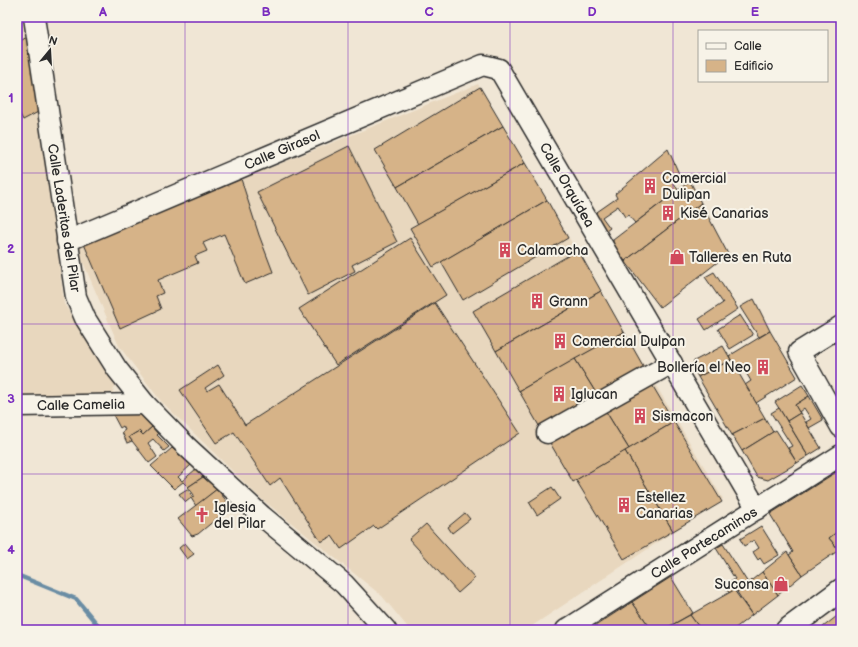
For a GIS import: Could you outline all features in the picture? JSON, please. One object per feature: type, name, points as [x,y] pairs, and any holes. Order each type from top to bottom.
[{"type":"main road","points":[[787,630],[841,590]]},
{"type":"street","name":"Calle Laderitas del Pilar","points":[[34,17],[76,297],[85,318],[117,369],[145,404],[186,446],[262,516],[344,584],[386,630]]},
{"type":"street","name":"Calle Girasol","points":[[67,241],[483,65],[499,69]]},
{"type":"street","name":"Calle Orquídea","points":[[499,69],[757,509]]},
{"type":"street","points":[[841,326],[799,352],[841,427]]},
{"type":"street","points":[[547,433],[672,363]]},
{"type":"street","name":"Calle Camelia","points":[[17,406],[145,404]]},
{"type":"street","name":"Calle Partecaminos","points":[[566,630],[841,455]]},
{"type":"shaded area","points":[[17,17],[26,17],[51,196],[64,304],[116,383],[111,397],[17,396]]},
{"type":"shaded area","points":[[478,84],[723,499],[526,630],[410,630],[382,596],[258,496],[160,400],[119,346],[76,246]]},
{"type":"building","points":[[27,37],[40,111],[23,120],[17,108],[17,43]]},
{"type":"building","points":[[480,87],[503,126],[397,187],[375,150]]},
{"type":"building","points":[[503,126],[525,163],[418,224],[397,187]]},
{"type":"building","points":[[349,146],[397,242],[352,265],[355,271],[308,295],[257,192]]},
{"type":"building","name":"Comercial Dulipan","points":[[668,149],[680,176],[674,183],[678,190],[635,223],[628,215],[625,217],[618,206],[602,217],[610,228],[606,231],[594,214],[617,198],[615,194]]},
{"type":"building","points":[[525,163],[547,200],[433,267],[410,228]]},
{"type":"building","points":[[241,179],[273,272],[245,284],[224,234],[203,243],[207,251],[195,256],[198,263],[158,280],[163,293],[156,296],[161,309],[120,328],[84,244]]},
{"type":"building","name":"Kisé Canarias","points":[[690,181],[701,203],[625,261],[613,245],[613,240]]},
{"type":"building","name":"Calamocha","points":[[547,200],[568,238],[463,300],[441,262]]},
{"type":"building","name":"Talleres en Ruta","points":[[701,203],[728,254],[660,307],[625,261]]},
{"type":"building","points":[[410,238],[446,295],[336,365],[299,309]]},
{"type":"building","name":"Grann","points":[[578,250],[601,291],[496,351],[473,311]]},
{"type":"building","points":[[714,272],[738,309],[706,330],[699,319],[723,303],[705,277]]},
{"type":"building","name":"Comercial Dulpan","points":[[601,291],[624,332],[519,391],[496,351]]},
{"type":"building","points":[[754,299],[770,331],[759,337],[740,307]]},
{"type":"building","points":[[435,303],[520,433],[377,529],[374,526],[341,549],[332,536],[321,542],[280,478],[270,486],[234,432],[216,443],[180,390],[218,365],[224,375],[205,388],[207,391],[219,384],[245,425]]},
{"type":"building","points":[[740,315],[753,335],[730,349],[718,329]]},
{"type":"building","name":"Bollería el Neo","points":[[770,331],[797,377],[756,403],[745,385],[751,381],[745,371],[739,374],[729,356]]},
{"type":"building","name":"Comercial Dulpan","points":[[624,332],[646,371],[599,398],[575,359]]},
{"type":"building","points":[[723,346],[731,360],[698,377],[693,368],[694,361]]},
{"type":"building","name":"Iglucan","points":[[575,359],[599,398],[542,431],[519,391]]},
{"type":"building","points":[[731,360],[765,418],[732,435],[698,377]]},
{"type":"building","name":"Sismacon","points":[[651,383],[674,422],[629,449],[605,410]]},
{"type":"building","points":[[802,385],[809,396],[795,405],[800,413],[787,421],[775,402]]},
{"type":"building","points":[[809,396],[823,420],[809,428],[806,422],[811,419],[804,408],[799,412],[795,405]]},
{"type":"building","points":[[779,408],[808,456],[797,463],[788,448],[792,446],[771,413]]},
{"type":"building","points":[[605,410],[629,449],[573,482],[550,443]]},
{"type":"building","points":[[138,412],[152,427],[143,435],[139,431],[129,437],[132,441],[127,443],[122,432],[125,430],[123,426],[120,428],[112,413]]},
{"type":"building","points":[[800,413],[821,448],[808,456],[787,421]]},
{"type":"building","points":[[765,418],[773,432],[742,451],[732,435]]},
{"type":"building","points":[[674,422],[722,502],[673,531],[625,451]]},
{"type":"building","points":[[152,427],[158,434],[157,435],[169,447],[164,451],[153,439],[148,443],[157,457],[149,463],[129,437],[139,431],[143,435]]},
{"type":"building","points":[[776,430],[797,463],[768,480],[757,477],[742,451]]},
{"type":"building","points":[[172,448],[191,465],[178,477],[182,481],[196,469],[203,477],[188,487],[183,482],[174,489],[151,466]]},
{"type":"building","name":"Estellez Canarias","points":[[625,451],[673,531],[624,559],[576,480]]},
{"type":"building","points":[[841,469],[841,529],[829,538],[839,550],[802,575],[789,555],[793,552],[770,514]]},
{"type":"building","points":[[203,477],[217,489],[196,506],[191,498],[186,502],[179,494],[187,489],[193,497],[194,495],[188,487]]},
{"type":"building","points":[[552,487],[560,499],[537,515],[529,502]]},
{"type":"building","points":[[217,489],[233,509],[228,513],[226,511],[198,534],[192,536],[178,519]]},
{"type":"building","points":[[465,513],[470,519],[452,533],[448,527]]},
{"type":"building","points":[[426,524],[475,578],[458,593],[409,539]]},
{"type":"building","points":[[761,526],[779,555],[764,564],[760,558],[758,560],[753,552],[759,548],[754,540],[744,546],[740,539]]},
{"type":"building","points":[[841,529],[841,548],[839,550],[829,538]]},
{"type":"building","points":[[185,543],[194,554],[187,559],[179,548]]},
{"type":"building","points":[[723,544],[748,583],[737,592],[734,590],[729,593],[725,586],[735,579],[716,548]]},
{"type":"building","points":[[787,552],[802,575],[778,595],[762,572]]},
{"type":"building","points":[[762,572],[778,595],[752,615],[737,592]]},
{"type":"building","points":[[671,577],[693,613],[663,630],[652,630],[632,602]]},
{"type":"building","points":[[734,590],[752,615],[733,630],[701,630],[690,615]]},
{"type":"building","points":[[632,602],[652,630],[595,630],[592,628]]},
{"type":"building","points":[[841,613],[841,630],[826,630],[823,627]]},
{"type":"building","points":[[690,615],[701,630],[663,630]]},
{"type":"waterway","points":[[17,575],[76,599],[102,630]]},
{"type":"place","name":"Comercial Dulipan","points":[[650,186]]},
{"type":"place","name":"Kisé Canarias","points":[[668,213]]},
{"type":"place","name":"Calamocha","points":[[505,250]]},
{"type":"place","name":"Talleres en Ruta","points":[[677,257]]},
{"type":"place","name":"Grann","points":[[537,301]]},
{"type":"place","name":"Comercial Dulpan","points":[[560,341]]},
{"type":"place","name":"Bollería el Neo","points":[[763,367]]},
{"type":"place","name":"Iglucan","points":[[559,394]]},
{"type":"place","name":"Sismacon","points":[[640,416]]},
{"type":"place","name":"Estellez Canarias","points":[[624,505]]},
{"type":"place","name":"Iglesia del Pilar","points":[[202,515]]},
{"type":"place","name":"Suconsa","points":[[781,584]]}]
